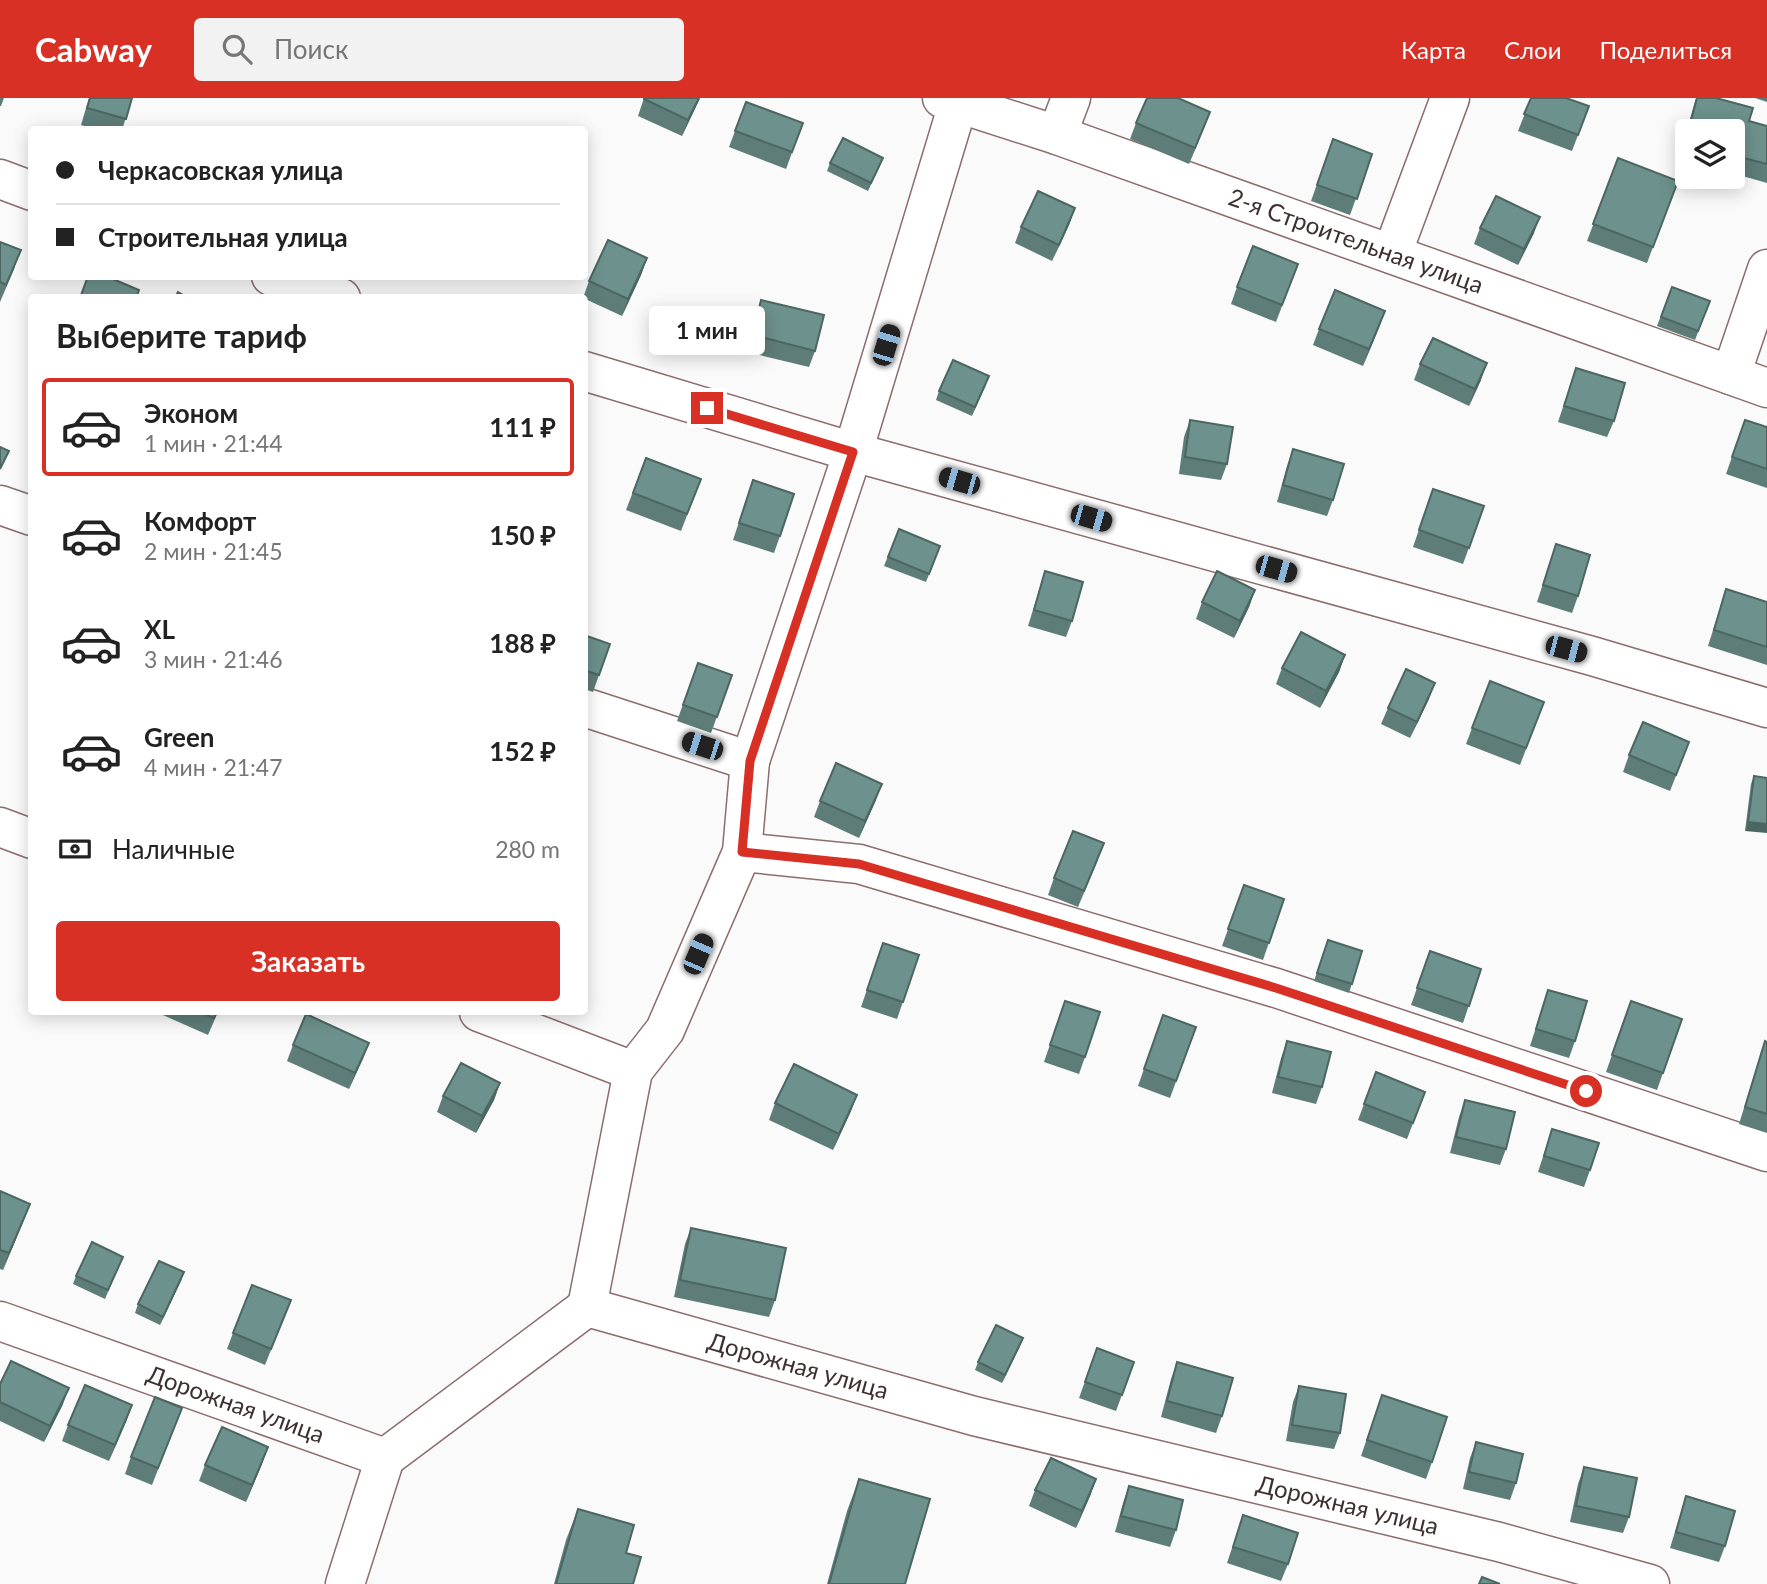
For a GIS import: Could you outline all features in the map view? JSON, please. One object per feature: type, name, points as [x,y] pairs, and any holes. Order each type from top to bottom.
[{"type":"street","points":[[1057,135],[1071,98]]},
{"type":"street","points":[[1392,254],[1450,98]]},
{"type":"street","points":[[345,1584],[386,1458],[587,1307],[633,1071],[665,1030],[742,852],[750,761],[853,452],[950,101]]},
{"type":"street","name":"2-я Строительная улица","points":[[950,101],[1057,135],[1767,388]]},
{"type":"street","points":[[0,179],[28,190]]},
{"type":"street","points":[[1731,376],[1767,269]]},
{"type":"street","points":[[284,280],[328,294]]},
{"type":"street","points":[[588,372],[853,452],[1592,656],[1767,708]]},
{"type":"street","points":[[0,505],[28,515]]},
{"type":"street","points":[[588,709],[750,761]]},
{"type":"street","points":[[0,827],[28,838]]},
{"type":"street","points":[[742,852],[859,864],[1276,988],[1767,1152]]},
{"type":"street","points":[[487,1015],[633,1071]]},
{"type":"street","name":"Дорожная улица","points":[[587,1307],[974,1416],[1499,1542],[1650,1584]]},
{"type":"street","name":"Дорожная улица","points":[[0,1321],[386,1458]]},
{"type":"building","points":[[90,98],[132,98],[126,119],[87,108]]},
{"type":"building","points":[[644,98],[699,98],[688,120]]},
{"type":"building","points":[[1147,98],[1178,98],[1210,112],[1195,148],[1136,123]]},
{"type":"building","points":[[1531,98],[1566,98],[1589,106],[1578,135],[1524,114]]},
{"type":"building","points":[[1697,98],[1716,98],[1753,108],[1749,121],[1767,126],[1767,164],[1745,158],[1745,119],[1691,119]]},
{"type":"building","points":[[746,102],[803,123],[792,152],[735,131]]},
{"type":"building","points":[[843,138],[883,158],[871,183],[830,163]]},
{"type":"building","points":[[1333,139],[1372,154],[1357,199],[1317,185]]},
{"type":"building","points":[[1618,158],[1675,180],[1675,189],[1653,247],[1593,224]]},
{"type":"building","points":[[1038,191],[1075,208],[1059,245],[1021,227]]},
{"type":"building","points":[[1496,196],[1540,217],[1524,249],[1480,228]]},
{"type":"building","points":[[608,240],[647,258],[628,299],[589,281]]},
{"type":"building","points":[[0,242],[21,250],[6,285],[0,282]]},
{"type":"building","points":[[1253,246],[1298,264],[1282,305],[1237,287]]},
{"type":"building","points":[[87,280],[115,280],[139,290],[138,294],[81,294]]},
{"type":"building","points":[[1672,287],[1710,301],[1698,331],[1661,317]]},
{"type":"building","points":[[1335,290],[1385,311],[1369,349],[1319,329]]},
{"type":"building","points":[[761,300],[824,315],[815,351],[753,335]]},
{"type":"building","points":[[1433,338],[1487,363],[1475,389],[1420,364]]},
{"type":"building","points":[[953,360],[989,376],[975,407],[939,391]]},
{"type":"building","points":[[1576,368],[1625,383],[1614,421],[1564,406]]},
{"type":"building","points":[[1190,420],[1233,427],[1227,464],[1185,457]]},
{"type":"building","points":[[1745,420],[1767,427],[1767,469],[1732,457]]},
{"type":"building","points":[[0,447],[9,451],[0,469]]},
{"type":"building","points":[[1293,449],[1344,464],[1333,500],[1283,485]]},
{"type":"building","points":[[646,458],[701,479],[687,514],[633,493]]},
{"type":"building","points":[[753,480],[794,494],[780,536],[739,523]]},
{"type":"building","points":[[1433,489],[1484,506],[1469,548],[1419,530]]},
{"type":"building","points":[[899,529],[940,546],[929,574],[888,557]]},
{"type":"building","points":[[1556,544],[1590,555],[1578,596],[1543,585]]},
{"type":"building","points":[[1045,571],[1083,582],[1072,621],[1034,610]]},
{"type":"building","points":[[1217,571],[1255,590],[1240,621],[1202,602]]},
{"type":"building","points":[[1726,589],[1767,602],[1767,647],[1714,630]]},
{"type":"building","points":[[1301,632],[1345,655],[1326,691],[1282,668]]},
{"type":"building","points":[[588,636],[610,644],[599,675],[588,671]]},
{"type":"building","points":[[698,663],[732,675],[717,717],[683,705]]},
{"type":"building","points":[[1406,669],[1435,683],[1417,722],[1388,708]]},
{"type":"building","points":[[1490,681],[1544,702],[1526,748],[1472,728]]},
{"type":"building","points":[[1643,722],[1689,742],[1676,775],[1629,755]]},
{"type":"building","points":[[836,763],[882,784],[865,821],[820,801]]},
{"type":"building","points":[[1754,776],[1767,778],[1767,824],[1748,822]]},
{"type":"building","points":[[1073,831],[1104,843],[1084,891],[1054,878]]},
{"type":"building","points":[[1244,885],[1284,899],[1269,943],[1228,929]]},
{"type":"building","points":[[1328,940],[1362,951],[1352,984],[1317,973]]},
{"type":"building","points":[[883,943],[919,955],[903,1002],[867,990]]},
{"type":"building","points":[[1430,951],[1481,969],[1469,1006],[1417,988]]},
{"type":"building","points":[[1548,990],[1587,1001],[1575,1041],[1536,1029]]},
{"type":"building","points":[[1065,1001],[1100,1012],[1085,1057],[1050,1045]]},
{"type":"building","points":[[1631,1001],[1682,1019],[1663,1073],[1612,1055]]},
{"type":"building","points":[[306,1015],[369,1043],[355,1073],[293,1045]]},
{"type":"building","points":[[1163,1015],[1196,1027],[1176,1081],[1144,1069]]},
{"type":"building","points":[[1287,1041],[1331,1052],[1322,1087],[1278,1077]]},
{"type":"building","points":[[1765,1041],[1767,1042],[1767,1114],[1745,1107]]},
{"type":"building","points":[[461,1063],[500,1083],[482,1116],[443,1096]]},
{"type":"building","points":[[794,1064],[857,1095],[839,1134],[775,1103]]},
{"type":"building","points":[[1376,1072],[1425,1092],[1413,1123],[1364,1104]]},
{"type":"building","points":[[1465,1100],[1515,1112],[1506,1149],[1456,1137]]},
{"type":"building","points":[[1552,1129],[1599,1143],[1590,1170],[1544,1156]]},
{"type":"building","points":[[0,1191],[30,1204],[9,1253],[0,1250]]},
{"type":"building","points":[[691,1228],[786,1248],[775,1300],[680,1280]]},
{"type":"building","points":[[92,1242],[123,1257],[108,1290],[76,1276]]},
{"type":"building","points":[[159,1261],[184,1272],[163,1317],[138,1304]]},
{"type":"building","points":[[252,1285],[291,1300],[271,1349],[233,1333]]},
{"type":"building","points":[[996,1325],[1023,1338],[1005,1375],[978,1362]]},
{"type":"building","points":[[1097,1348],[1134,1362],[1122,1395],[1085,1382]]},
{"type":"building","points":[[11,1361],[69,1388],[50,1426],[0,1402],[0,1384]]},
{"type":"building","points":[[1177,1362],[1233,1378],[1222,1416],[1167,1401]]},
{"type":"building","points":[[85,1385],[132,1405],[115,1445],[68,1425]]},
{"type":"building","points":[[1299,1386],[1346,1394],[1340,1433],[1292,1425]]},
{"type":"building","points":[[1382,1395],[1447,1417],[1432,1462],[1367,1440]]},
{"type":"building","points":[[155,1397],[182,1408],[158,1468],[131,1457]]},
{"type":"building","points":[[222,1427],[268,1447],[252,1485],[205,1465]]},
{"type":"building","points":[[1476,1442],[1523,1454],[1516,1483],[1469,1472]]},
{"type":"building","points":[[1051,1458],[1096,1479],[1082,1511],[1035,1490]]},
{"type":"building","points":[[1584,1467],[1637,1478],[1629,1517],[1576,1506]]},
{"type":"building","points":[[859,1479],[930,1499],[905,1584],[829,1584]]},
{"type":"building","points":[[1129,1486],[1183,1500],[1176,1530],[1121,1516]]},
{"type":"building","points":[[1686,1496],[1735,1511],[1725,1546],[1676,1532]]},
{"type":"building","points":[[578,1509],[634,1525],[626,1553],[641,1557],[633,1584],[556,1584]]},
{"type":"building","points":[[1243,1515],[1298,1533],[1288,1564],[1233,1547]]},
{"type":"building","points":[[1482,1577],[1500,1584],[1479,1584]]},
{"type":"route","points":[[707,408],[853,452],[750,761],[742,852],[859,864],[1276,988],[1586,1091]]}]
